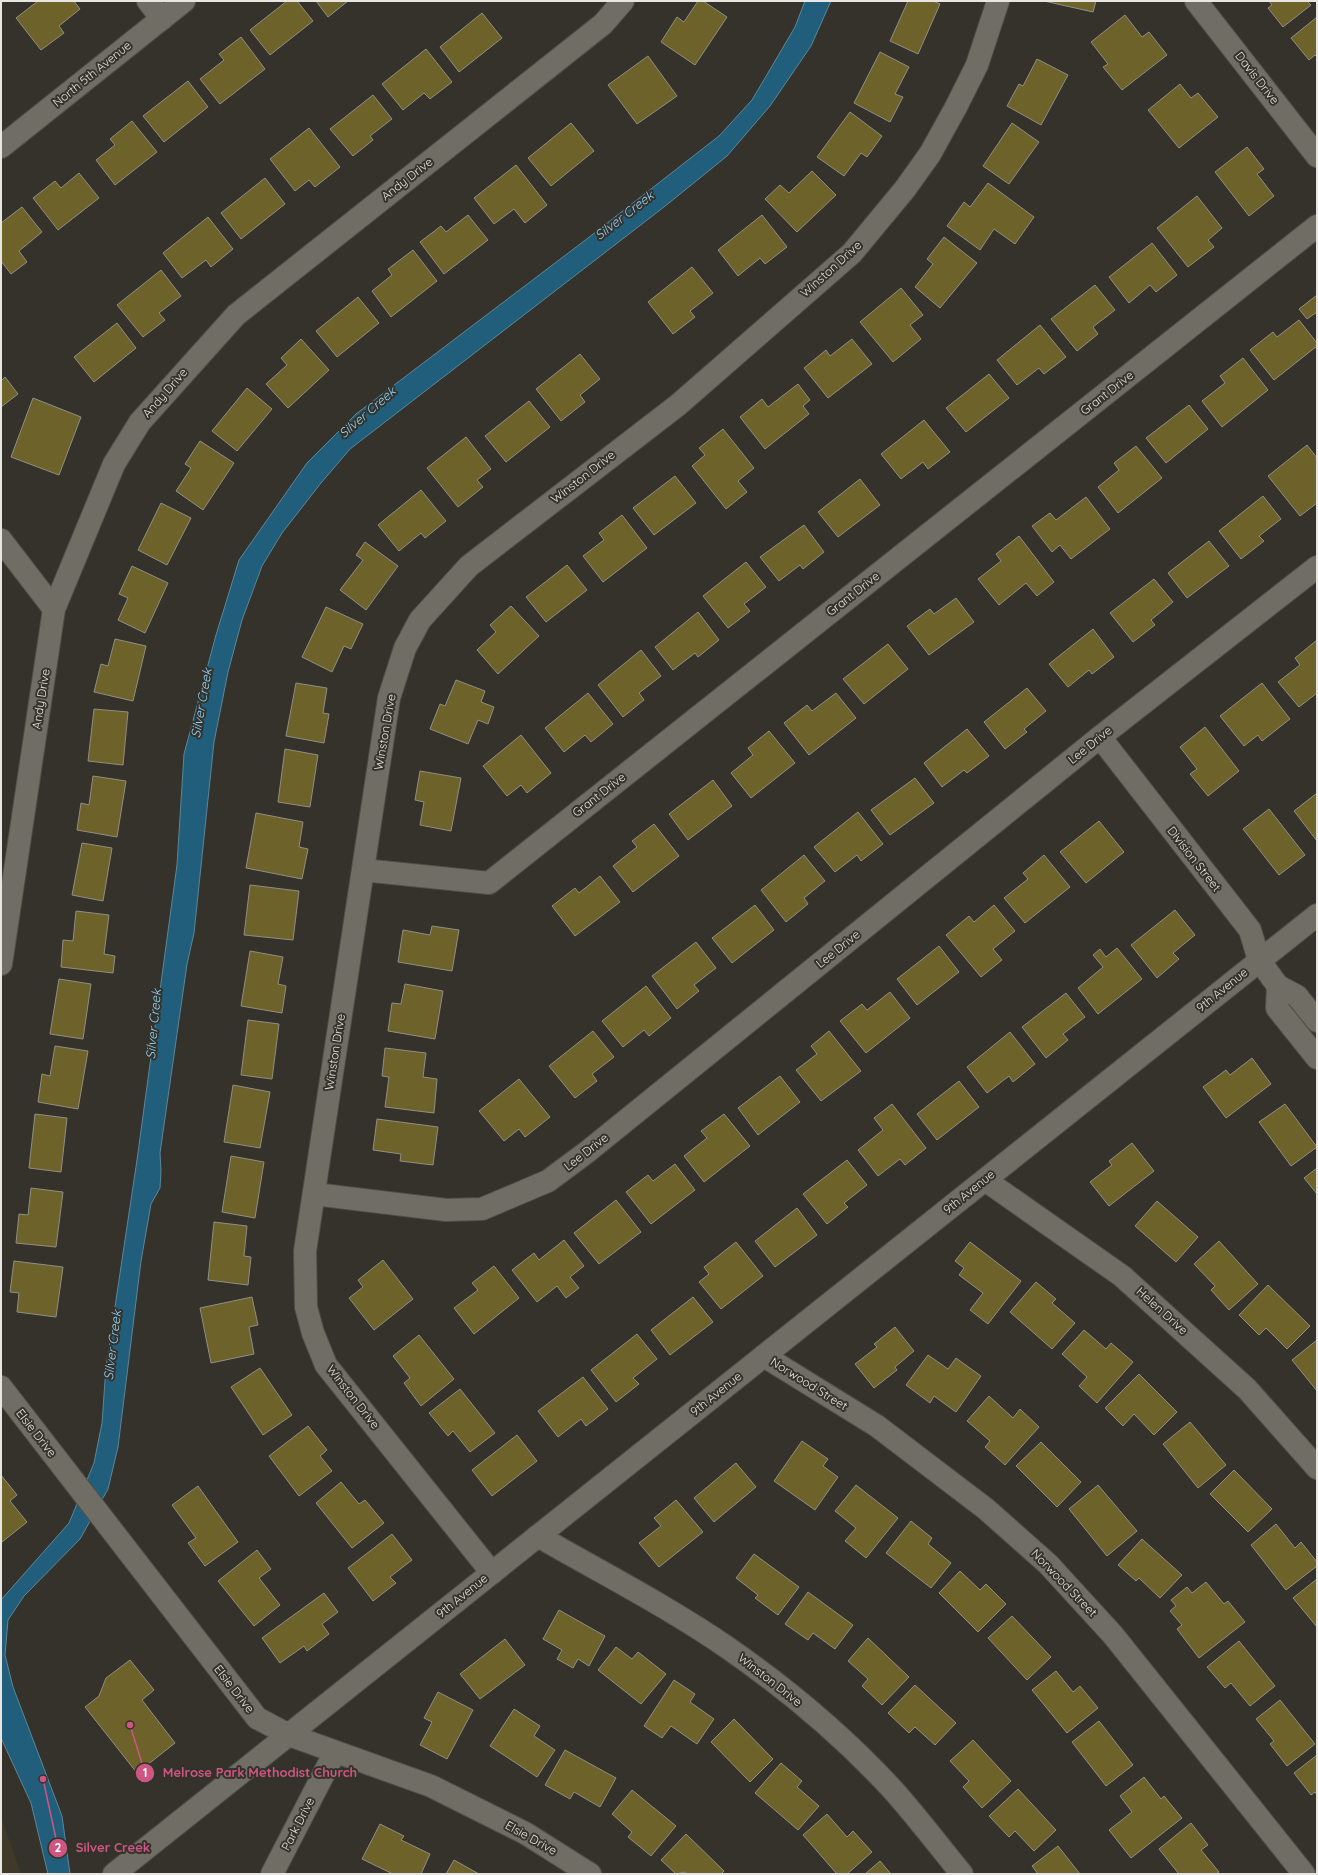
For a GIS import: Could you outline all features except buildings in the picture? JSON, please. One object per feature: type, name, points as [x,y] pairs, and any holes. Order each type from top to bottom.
[{"type":"street","points":[[148,1],[162,19]]},
{"type":"street","name":"North 5th Avenue","points":[[1,147],[184,1]]},
{"type":"street","name":"Andy Drive","points":[[1,958],[54,609],[114,464],[140,422],[236,315],[604,24],[623,1]]},
{"type":"street","name":"Winston Drive","points":[[492,1573],[326,1364],[313,1333],[306,1307],[305,1251],[389,698],[405,648],[420,620],[469,566],[678,404],[852,253],[905,189],[930,154],[977,65],[998,1]]},
{"type":"street","name":"Davis Drive","points":[[1196,1],[1317,156]]},
{"type":"street","name":"Grant Drive","points":[[363,870],[489,883],[1317,226]]},
{"type":"street","points":[[1,540],[54,609]]},
{"type":"street","name":"Lee Drive","points":[[314,1194],[446,1210],[482,1209],[548,1181],[587,1152],[1100,738],[1317,567]]},
{"type":"street","name":"Division Street","points":[[1100,738],[1250,930],[1259,960],[1278,986],[1297,996],[1317,1021]]},
{"type":"street","name":"9th Avenue","points":[[114,1874],[1317,915]]},
{"type":"street","points":[[1278,986],[1277,1008],[1317,1058]]},
{"type":"street","name":"Helen Drive","points":[[985,1180],[1122,1276],[1247,1390],[1317,1468]]},
{"type":"street","name":"Norwood Street","points":[[764,1356],[877,1426],[986,1508],[1048,1564],[1113,1635],[1304,1874]]},
{"type":"street","name":"Elsie Drive","points":[[1,1387],[257,1718],[289,1735],[431,1786],[525,1833],[590,1874]]},
{"type":"street","name":"Winston Drive","points":[[538,1536],[664,1606],[728,1648],[784,1689],[840,1737],[893,1790],[962,1874]]},
{"type":"street","name":"Park Drive","points":[[272,1874],[335,1752]]},
{"type":"shaded area","points":[[1,1817],[21,1874],[1,1874]]},
{"type":"water","points":[[805,1],[831,1],[811,46],[770,106],[727,156],[664,207],[350,449],[282,533],[262,566],[242,620],[228,672],[214,742],[194,933],[187,964],[160,1153],[160,1188],[151,1204],[141,1261],[118,1447],[108,1489],[80,1539],[24,1596],[8,1620],[5,1655],[13,1687],[62,1816],[70,1874],[48,1874],[31,1803],[1,1738],[1,1600],[69,1523],[94,1463],[102,1423],[106,1367],[137,1160],[177,865],[184,754],[216,635],[239,560],[307,463],[356,414],[588,238],[719,136],[752,100],[795,27]]},
{"type":"place","name":"Melrose Park Methodist Church","points":[[130,1725]]},
{"type":"place","name":"Silver Creek","points":[[43,1779]]}]
